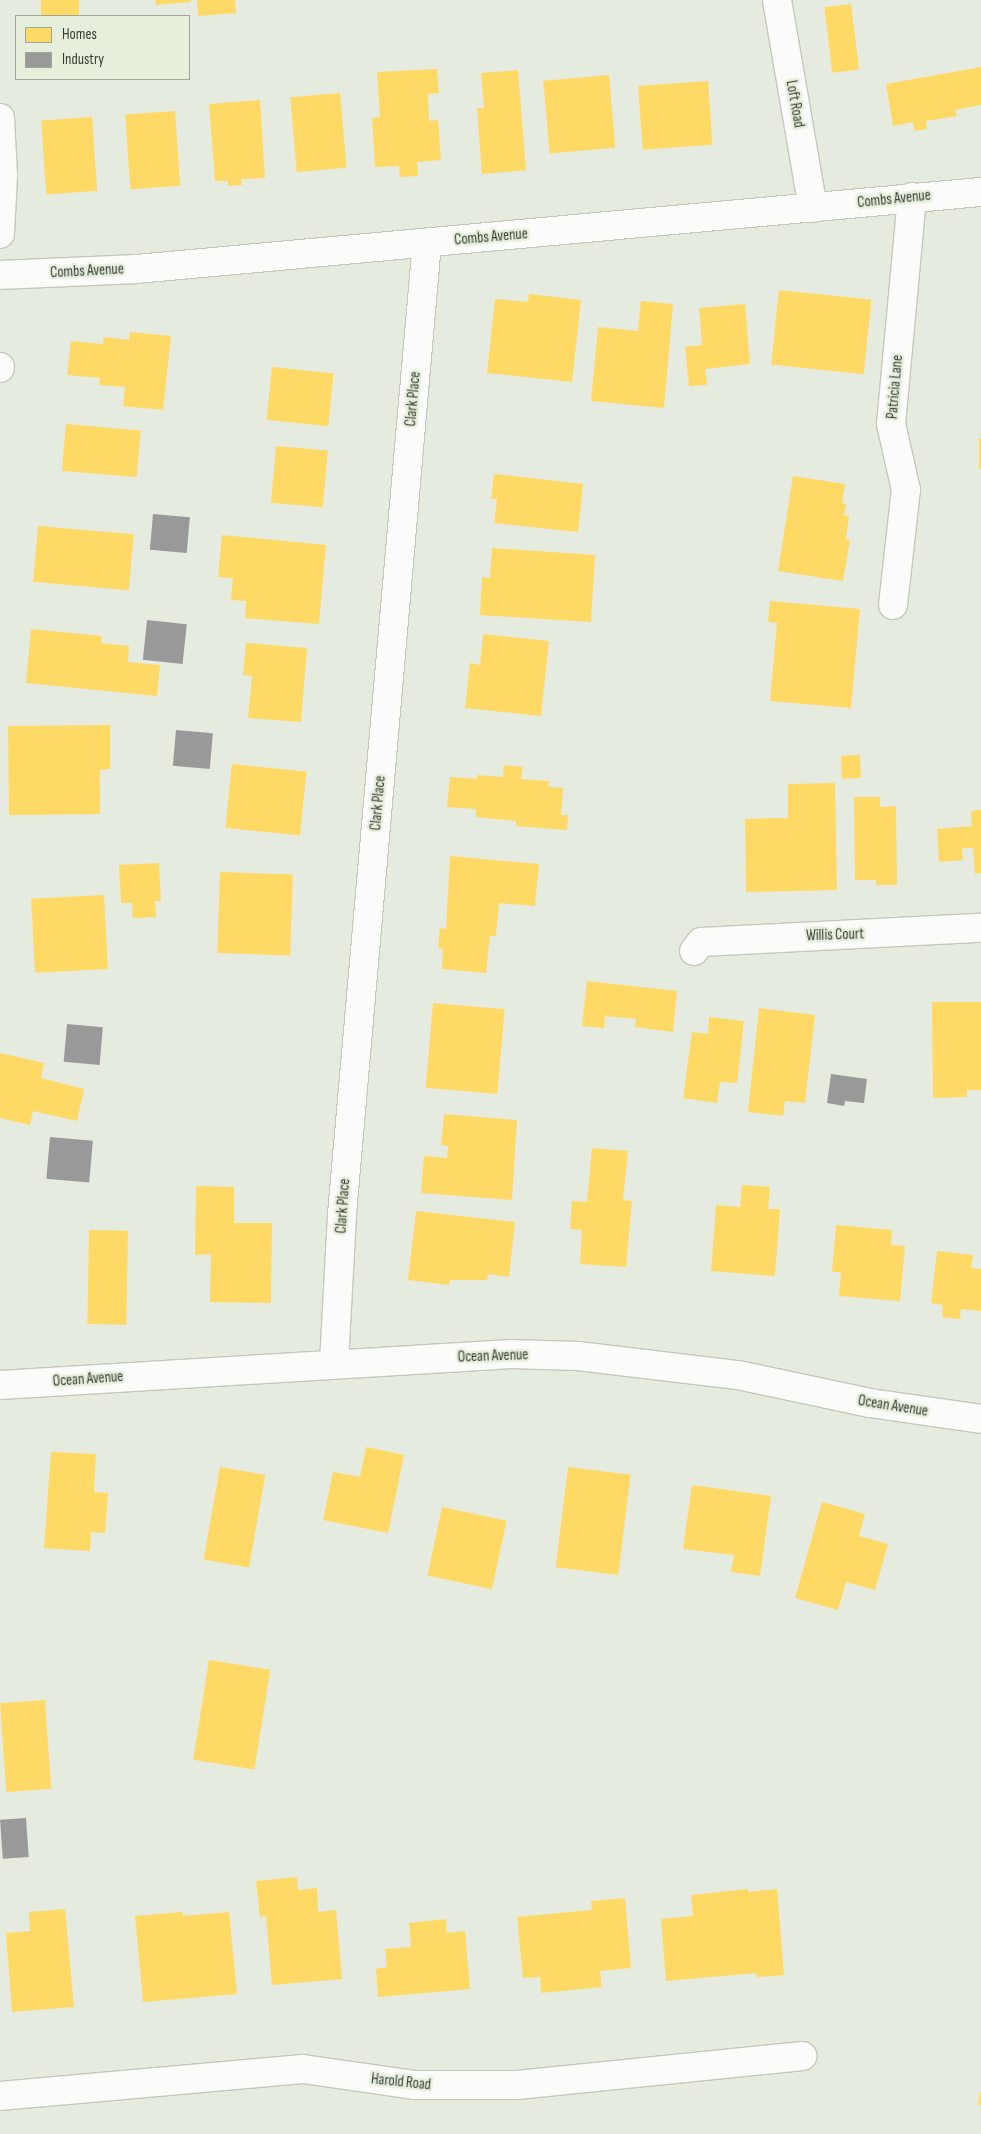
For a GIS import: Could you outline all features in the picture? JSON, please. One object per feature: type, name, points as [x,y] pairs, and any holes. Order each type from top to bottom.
[{"type":"street","name":"Loft Road","points":[[777,0],[813,208]]},
{"type":"street","points":[[0,118],[3,176],[0,234]]},
{"type":"street","name":"Combs Avenue","points":[[0,275],[136,269],[981,192]]},
{"type":"street","name":"Patricia Lane","points":[[893,605],[906,490],[891,424],[912,197]]},
{"type":"street","name":"Clark Place","points":[[334,1363],[342,1214],[427,243]]},
{"type":"street","name":"Willis Court","points":[[694,951],[701,942],[981,928]]},
{"type":"street","name":"Ocean Avenue","points":[[0,1385],[334,1363],[511,1354],[578,1356],[738,1375],[870,1403],[981,1418]]},
{"type":"street","name":"Harold Road","points":[[0,2096],[303,2069],[414,2085],[517,2086],[803,2056]]},
{"type":"building: Homes","points":[[41,0],[79,0],[79,15],[41,15]]},
{"type":"building: Homes","points":[[155,0],[191,0],[191,2],[156,5]]},
{"type":"building: Homes","points":[[197,0],[235,0],[236,13],[198,16]]},
{"type":"building: Homes","points":[[851,4],[859,70],[832,73],[824,7]]},
{"type":"building: Homes","points":[[981,67],[981,105],[955,110],[957,116],[926,121],[927,129],[914,131],[913,122],[893,126],[886,84]]},
{"type":"building: Homes","points":[[437,69],[439,93],[428,94],[429,121],[438,120],[441,160],[417,162],[418,176],[400,177],[399,166],[375,167],[372,118],[380,117],[377,72]]},
{"type":"building: Homes","points":[[518,70],[526,170],[482,174],[477,108],[484,108],[481,73]]},
{"type":"building: Homes","points":[[609,75],[615,148],[550,153],[543,81]]},
{"type":"building: Homes","points":[[708,81],[712,145],[643,150],[638,86]]},
{"type":"building: Homes","points":[[340,93],[347,168],[297,172],[290,97]]},
{"type":"building: Homes","points":[[260,100],[265,178],[241,179],[242,185],[228,186],[228,181],[215,181],[209,104]]},
{"type":"building: Homes","points":[[175,111],[180,186],[130,189],[125,114]]},
{"type":"building: Homes","points":[[92,117],[97,191],[46,194],[41,121]]},
{"type":"building: Homes","points":[[779,290],[871,300],[864,374],[771,365]]},
{"type":"building: Homes","points":[[529,294],[581,300],[572,382],[487,373],[495,299],[528,302]]},
{"type":"building: Homes","points":[[641,301],[673,304],[664,408],[591,401],[598,327],[638,331]]},
{"type":"building: Homes","points":[[745,304],[750,364],[705,369],[707,385],[689,386],[685,347],[702,345],[699,308]]},
{"type":"building: Homes","points":[[130,332],[171,336],[163,410],[123,406],[125,387],[99,385],[100,378],[67,375],[71,341],[103,344],[104,337],[129,340]]},
{"type":"building: Homes","points":[[272,367],[334,373],[328,426],[266,420]]},
{"type":"building: Homes","points":[[66,424],[141,431],[137,477],[62,471]]},
{"type":"building: Homes","points":[[979,438],[981,438],[981,469],[979,469]]},
{"type":"building: Homes","points":[[276,446],[328,451],[323,507],[271,503]]},
{"type":"building: Homes","points":[[494,474],[583,484],[578,532],[494,523],[497,499],[491,499]]},
{"type":"building: Homes","points":[[793,476],[845,484],[842,503],[846,504],[844,515],[849,516],[846,539],[850,540],[843,581],[778,571]]},
{"type":"building: Homes","points":[[38,526],[134,534],[129,590],[33,582]]},
{"type":"building: Homes","points":[[222,535],[326,545],[319,624],[245,618],[246,601],[231,600],[233,578],[218,577]]},
{"type":"building: Homes","points":[[492,548],[595,555],[591,622],[480,615],[482,577],[490,578]]},
{"type":"building: Homes","points":[[770,601],[860,609],[851,708],[770,701],[777,623],[768,622]]},
{"type":"building: Homes","points":[[31,629],[102,636],[101,643],[129,646],[128,662],[160,665],[157,696],[26,683]]},
{"type":"building: Homes","points":[[483,634],[549,641],[541,716],[465,708],[470,663],[480,665]]},
{"type":"building: Homes","points":[[246,643],[307,648],[301,722],[248,718],[252,676],[243,675]]},
{"type":"building: Homes","points":[[110,725],[110,769],[100,770],[100,814],[9,815],[8,726]]},
{"type":"building: Homes","points":[[860,755],[861,778],[842,779],[841,756]]},
{"type":"building: Homes","points":[[232,764],[307,772],[300,835],[225,828]]},
{"type":"building: Homes","points":[[504,765],[523,767],[521,779],[549,781],[548,787],[563,788],[561,815],[568,815],[567,830],[516,826],[516,821],[476,817],[476,809],[447,807],[450,777],[477,779],[477,775],[503,777]]},
{"type":"building: Homes","points":[[835,783],[837,890],[746,892],[745,819],[788,818],[788,784]]},
{"type":"building: Homes","points":[[854,797],[880,797],[880,807],[896,806],[897,885],[876,885],[876,880],[855,880]]},
{"type":"building: Homes","points":[[981,810],[981,873],[975,874],[973,848],[962,848],[963,860],[939,862],[937,829],[972,826],[971,811]]},
{"type":"building: Homes","points":[[450,856],[539,864],[535,906],[499,903],[496,936],[490,936],[486,973],[442,969],[443,949],[438,948],[440,928],[446,929]]},
{"type":"building: Homes","points":[[159,863],[161,901],[155,901],[156,917],[133,918],[132,903],[121,903],[119,865]]},
{"type":"building: Homes","points":[[220,872],[293,875],[290,955],[217,953]]},
{"type":"building: Homes","points":[[104,895],[108,969],[35,973],[31,899]]},
{"type":"building: Homes","points":[[587,981],[677,991],[673,1032],[635,1027],[636,1019],[605,1016],[604,1028],[582,1026]]},
{"type":"building: Homes","points":[[932,1002],[981,1002],[981,1090],[967,1090],[967,1097],[933,1098]]},
{"type":"building: Homes","points":[[433,1003],[505,1009],[497,1094],[426,1088]]},
{"type":"building: Homes","points":[[759,1008],[815,1015],[805,1103],[785,1101],[783,1116],[748,1112]]},
{"type":"building: Homes","points":[[709,1017],[744,1021],[737,1083],[720,1082],[717,1103],[683,1098],[692,1032],[708,1034]]},
{"type":"building: Homes","points":[[0,1053],[44,1063],[41,1078],[84,1089],[77,1121],[33,1111],[30,1125],[0,1118]]},
{"type":"building: Homes","points":[[444,1114],[517,1120],[512,1200],[421,1193],[424,1156],[447,1158],[448,1146],[441,1145]]},
{"type":"building: Homes","points":[[592,1148],[628,1151],[623,1200],[632,1201],[626,1267],[580,1264],[582,1230],[570,1229],[572,1201],[587,1202]]},
{"type":"building: Homes","points":[[742,1185],[770,1187],[768,1209],[780,1209],[775,1276],[711,1271],[716,1205],[740,1207]]},
{"type":"building: Homes","points":[[196,1186],[234,1187],[234,1223],[272,1223],[271,1303],[210,1302],[211,1254],[195,1255]]},
{"type":"building: Homes","points":[[416,1211],[515,1222],[509,1277],[488,1274],[487,1280],[450,1280],[449,1285],[408,1280]]},
{"type":"building: Homes","points":[[836,1225],[892,1230],[891,1245],[905,1246],[900,1301],[839,1296],[841,1272],[832,1272]]},
{"type":"building: Homes","points":[[89,1230],[128,1231],[126,1325],[87,1324]]},
{"type":"building: Homes","points":[[937,1251],[973,1255],[971,1268],[981,1269],[981,1311],[961,1309],[960,1319],[942,1317],[943,1305],[931,1303]]},
{"type":"building: Homes","points":[[366,1447],[404,1455],[388,1533],[323,1520],[333,1472],[360,1477]]},
{"type":"building: Homes","points":[[51,1452],[96,1454],[94,1492],[108,1493],[105,1533],[91,1532],[90,1551],[44,1548]]},
{"type":"building: Homes","points":[[220,1467],[265,1475],[249,1568],[204,1560]]},
{"type":"building: Homes","points":[[568,1467],[631,1475],[618,1575],[556,1567]]},
{"type":"building: Homes","points":[[692,1485],[771,1496],[760,1576],[731,1572],[734,1555],[683,1549]]},
{"type":"building: Homes","points":[[822,1502],[865,1514],[859,1536],[888,1544],[875,1590],[846,1582],[838,1610],[795,1598]]},
{"type":"building: Homes","points":[[442,1507],[507,1521],[492,1589],[427,1575]]},
{"type":"building: Homes","points":[[209,1660],[270,1670],[254,1769],[193,1760]]},
{"type":"building: Homes","points":[[45,1700],[51,1789],[6,1792],[0,1703]]},
{"type":"building: Homes","points":[[297,1877],[298,1890],[317,1888],[318,1912],[336,1910],[342,1979],[272,1985],[266,1916],[260,1917],[256,1881]]},
{"type":"building: Homes","points":[[748,1889],[748,1892],[777,1889],[784,1975],[757,1977],[756,1973],[666,1981],[661,1919],[693,1916],[691,1895]]},
{"type":"building: Homes","points":[[625,1898],[631,1968],[600,1971],[602,1987],[541,1993],[540,1977],[523,1978],[517,1917],[592,1910],[591,1901]]},
{"type":"building: Homes","points":[[65,1909],[74,2007],[12,2012],[6,1933],[30,1931],[29,1912]]},
{"type":"building: Homes","points":[[183,1912],[183,1916],[229,1912],[237,1994],[143,2002],[135,1916]]},
{"type":"building: Homes","points":[[446,1919],[447,1933],[465,1931],[470,1989],[378,1997],[376,1969],[387,1967],[385,1949],[411,1947],[409,1923]]},
{"type":"building: Homes","points":[[981,2092],[981,2106],[978,2105]]},
{"type":"building: Industry","points":[[153,514],[190,517],[187,553],[150,550]]},
{"type":"building: Industry","points":[[147,620],[187,624],[183,664],[143,660]]},
{"type":"building: Industry","points":[[176,730],[213,733],[210,769],[173,766]]},
{"type":"building: Industry","points":[[67,1024],[103,1027],[100,1065],[64,1062]]},
{"type":"building: Industry","points":[[831,1074],[867,1079],[864,1103],[845,1101],[844,1106],[827,1103]]},
{"type":"building: Industry","points":[[50,1137],[93,1141],[89,1183],[46,1179]]},
{"type":"building: Industry","points":[[26,1818],[29,1857],[3,1859],[0,1820]]}]
